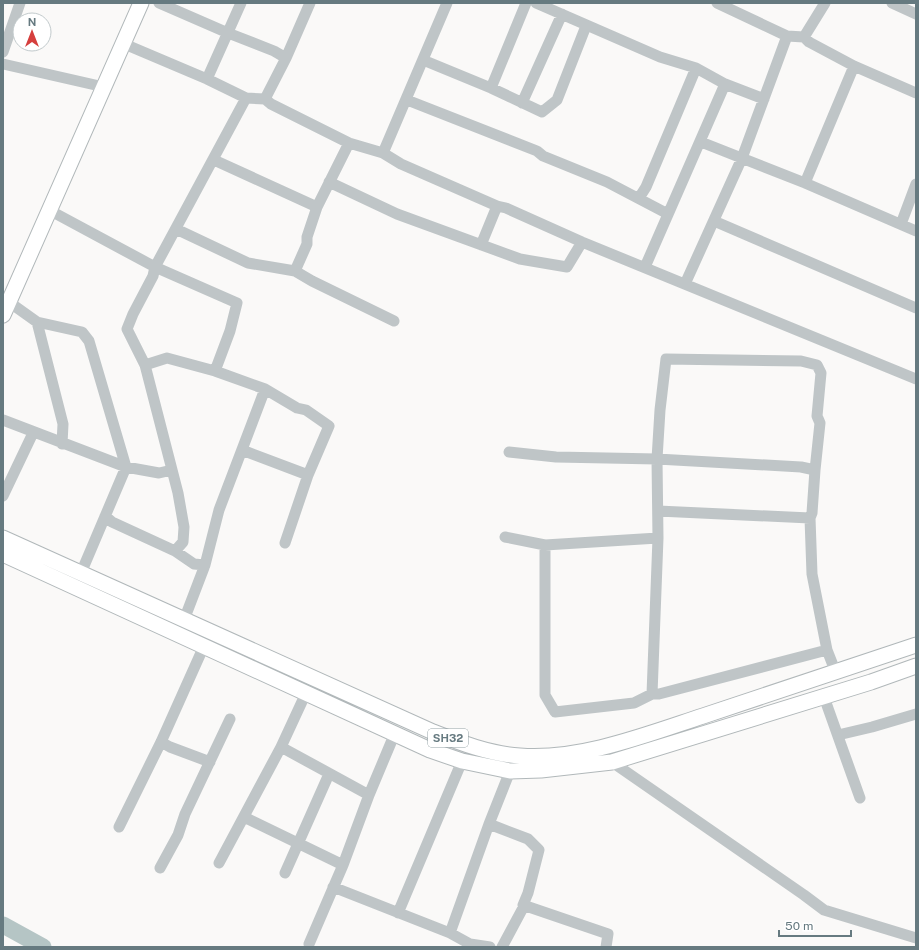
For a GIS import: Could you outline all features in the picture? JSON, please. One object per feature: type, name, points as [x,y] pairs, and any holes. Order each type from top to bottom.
[{"type":"main road","points":[[6,308],[141,3]]},
{"type":"main road","name":"SH32","points":[[3,538],[433,732],[460,743],[495,752],[520,756],[553,756],[590,750],[640,737],[836,673],[916,645]]},
{"type":"main road","name":"SH32","points":[[3,554],[430,750],[462,761],[510,771],[541,770],[612,762],[824,697],[916,666]]},
{"type":"street","points":[[3,52],[20,3]]},
{"type":"street","points":[[159,3],[274,51],[286,58]]},
{"type":"street","points":[[207,79],[241,3]]},
{"type":"street","points":[[265,99],[286,58],[310,3]]},
{"type":"street","points":[[383,153],[407,100],[422,60],[447,3]]},
{"type":"street","points":[[491,88],[526,3]]},
{"type":"street","points":[[536,3],[660,57],[696,68],[725,84],[764,99]]},
{"type":"street","points":[[717,3],[787,36],[804,37],[809,42],[854,66],[916,93]]},
{"type":"street","points":[[804,37],[825,3]]},
{"type":"street","points":[[892,3],[916,14]]},
{"type":"street","points":[[522,103],[562,14]]},
{"type":"street","points":[[422,60],[491,88],[542,112],[557,100],[586,26]]},
{"type":"street","points":[[685,284],[742,158],[787,36]]},
{"type":"street","points":[[122,43],[207,79],[246,98],[265,99],[270,104],[349,143],[383,153],[400,164],[497,206],[506,208],[582,242],[916,379]]},
{"type":"street","points":[[3,64],[104,87]]},
{"type":"street","points":[[805,183],[854,66]]},
{"type":"street","points":[[639,198],[646,187],[696,68]]},
{"type":"street","points":[[645,267],[725,84]]},
{"type":"street","points":[[175,551],[183,542],[184,527],[178,493],[145,365],[127,329],[133,314],[153,276],[155,267],[214,160],[246,98]]},
{"type":"street","points":[[407,100],[537,152],[543,156],[607,182],[668,214]]},
{"type":"street","points":[[700,142],[805,183],[916,231]]},
{"type":"street","points":[[295,271],[307,244],[307,237],[317,207],[349,143]]},
{"type":"street","points":[[214,160],[317,207]]},
{"type":"street","points":[[329,182],[397,214],[520,260],[567,267],[582,242]]},
{"type":"street","points":[[901,224],[916,184]]},
{"type":"street","points":[[481,245],[497,206]]},
{"type":"street","points":[[49,210],[155,267],[237,303],[230,331],[215,371]]},
{"type":"street","points":[[714,221],[916,308]]},
{"type":"street","points":[[176,229],[248,263],[295,271],[312,281],[394,321]]},
{"type":"street","points":[[6,308],[37,322],[82,332],[89,341],[126,467],[81,573]]},
{"type":"street","points":[[37,322],[63,424],[62,444]]},
{"type":"street","points":[[145,365],[167,358],[215,371],[265,389],[296,408],[306,410],[329,426],[308,475],[285,543]]},
{"type":"street","points":[[652,694],[658,538],[657,459],[660,410],[666,359],[801,361],[817,365],[821,373],[817,416],[820,423],[812,513],[810,518],[812,574],[827,650],[836,673]]},
{"type":"street","points":[[184,620],[205,565],[219,510],[265,389]]},
{"type":"street","points":[[3,420],[33,433],[126,467],[159,473],[172,470]]},
{"type":"street","points":[[3,496],[33,433]]},
{"type":"street","points":[[242,450],[308,475]]},
{"type":"street","points":[[509,452],[556,457],[657,459],[801,467],[815,470]]},
{"type":"street","points":[[658,511],[810,518]]},
{"type":"street","points":[[105,516],[112,522],[175,551],[194,564],[205,565]]},
{"type":"street","points":[[505,537],[545,545],[658,538]]},
{"type":"street","points":[[545,545],[545,695],[555,712],[634,703],[652,694],[659,694],[827,650]]},
{"type":"street","points":[[119,827],[161,742],[204,646]]},
{"type":"street","points":[[219,863],[281,747],[306,693]]},
{"type":"street","points":[[824,697],[860,798]]},
{"type":"street","points":[[838,735],[916,714]]},
{"type":"street","points":[[160,868],[178,834],[185,814],[230,719]]},
{"type":"street","points":[[309,944],[343,865],[369,795],[395,733]]},
{"type":"street","points":[[161,742],[170,747],[210,762]]},
{"type":"street","points":[[281,747],[369,795]]},
{"type":"street","points":[[398,913],[462,761]]},
{"type":"street","points":[[612,762],[824,910],[916,938]]},
{"type":"street","points":[[450,932],[510,771]]},
{"type":"street","points":[[285,873],[329,774]]},
{"type":"street","points":[[244,816],[343,865]]},
{"type":"street","points":[[489,824],[528,839],[539,850],[528,892],[522,905],[524,906],[502,947]]},
{"type":"street","points":[[333,887],[450,932],[470,944],[490,947]]},
{"type":"street","points":[[524,906],[608,934],[606,947]]},
{"type":"waterway","points":[[3,925],[43,947]]}]
